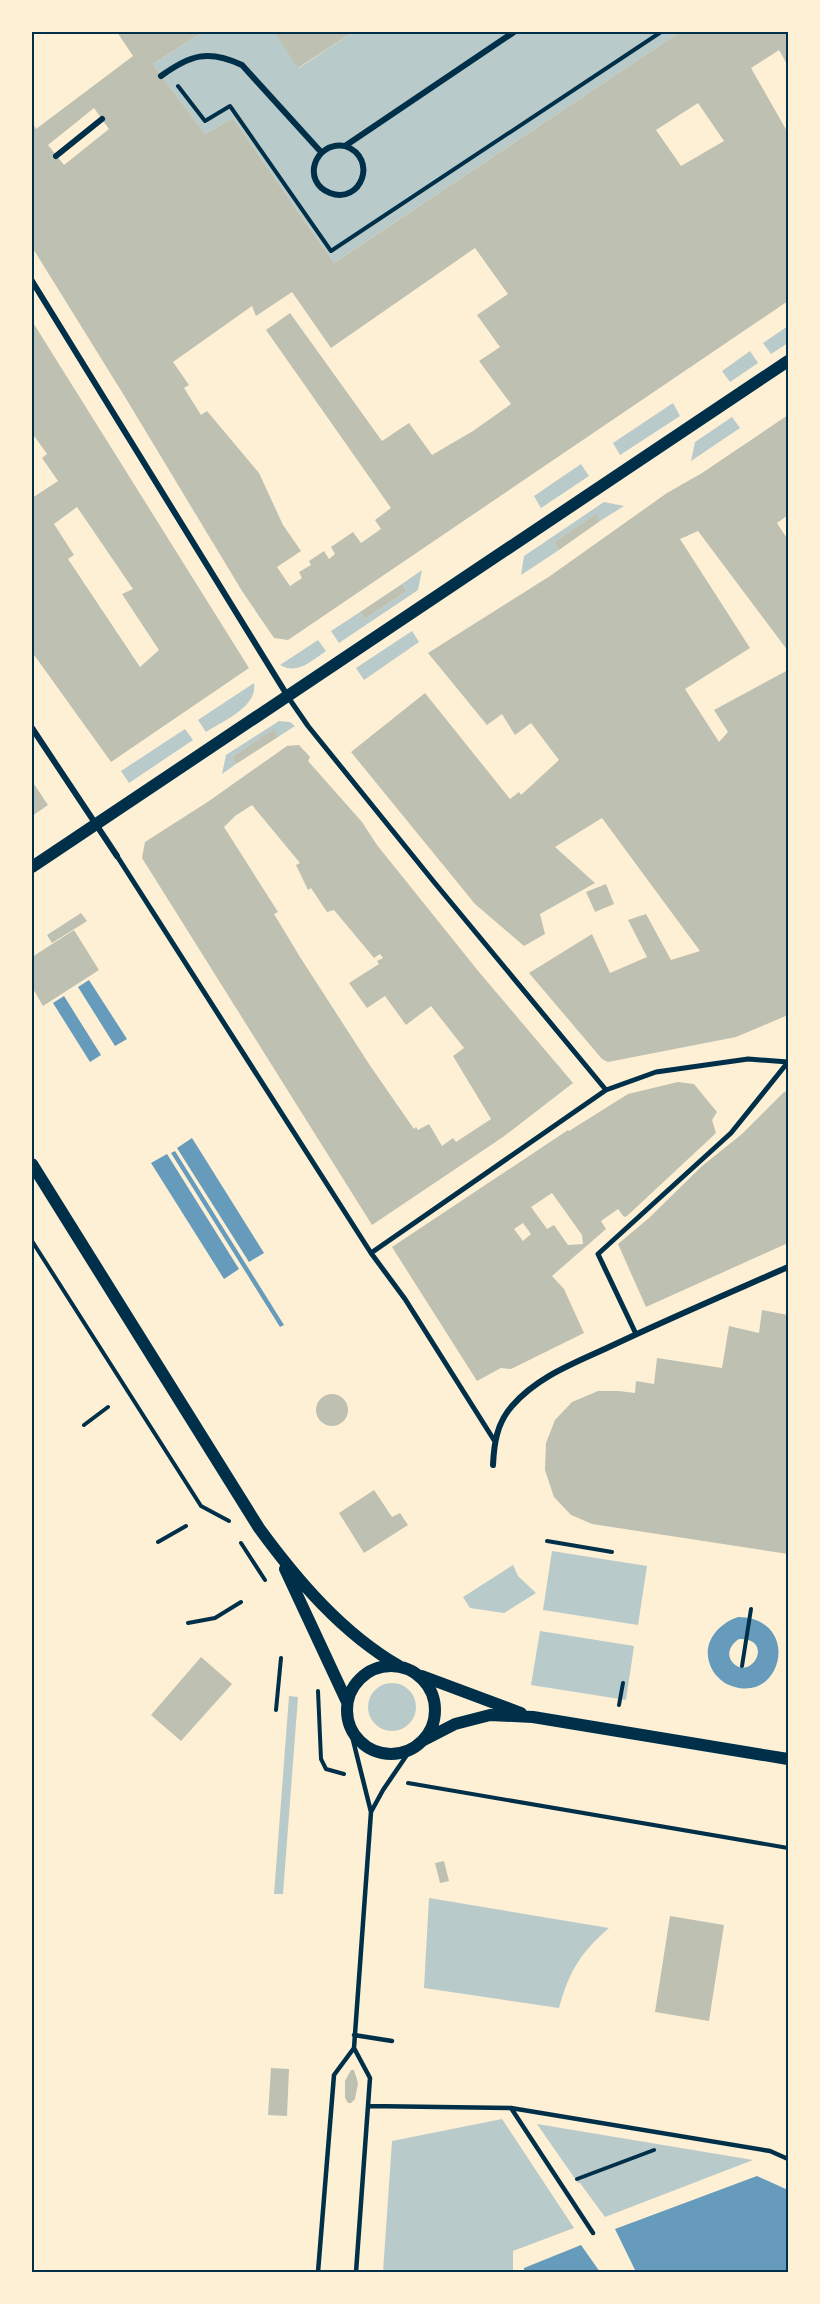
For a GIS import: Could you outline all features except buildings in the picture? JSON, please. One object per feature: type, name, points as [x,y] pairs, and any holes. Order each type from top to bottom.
[{"type":"main road","points":[[32,867],[789,361]]},
{"type":"main road","points":[[32,1164],[259,1528],[278,1554],[351,1633],[376,1653],[419,1676],[533,1717]]},
{"type":"main road","points":[[278,1554],[311,1620],[347,1702]]},
{"type":"main road","points":[[399,1666],[385,1666],[372,1670],[360,1678],[347,1702],[347,1716],[351,1729],[360,1741],[371,1749],[384,1753],[398,1754],[455,1724],[490,1715],[533,1717],[789,1759]]},
{"type":"main road","points":[[419,1676],[430,1689],[435,1707],[430,1730],[422,1741]]},
{"type":"street","points":[[345,146],[514,32]]},
{"type":"street","points":[[161,76],[180,62],[195,57],[227,58],[242,65],[321,152]]},
{"type":"street","points":[[56,156],[102,119]]},
{"type":"street","points":[[333,146],[345,146],[360,156],[363,167],[359,184],[345,194],[333,194],[318,184],[314,168],[321,152],[333,146]]},
{"type":"street","points":[[32,281],[308,726],[606,1090]]},
{"type":"street","points":[[32,728],[117,856],[371,1253],[405,1299],[494,1440]]},
{"type":"street","points":[[371,1253],[606,1090],[656,1072],[748,1059],[789,1062]]},
{"type":"street","points":[[636,1334],[598,1254],[731,1133],[789,1062]]},
{"type":"street","points":[[493,1465],[494,1440],[501,1422],[526,1391],[546,1377],[636,1334],[789,1267]]},
{"type":"lane","points":[[347,1716],[370,1812],[354,2035],[354,2048],[370,2078],[356,2272]]},
{"type":"lane","points":[[370,1812],[411,1749]]},
{"type":"lane","points":[[354,2035],[392,2041]]},
{"type":"lane","points":[[318,2272],[334,2075],[354,2048]]},
{"type":"lane","points":[[368,2106],[511,2108],[770,2151],[789,2159]]},
{"type":"lane","points":[[511,2108],[593,2233]]},
{"type":"path","points":[[172,79],[205,121],[230,106],[331,251],[661,32]]},
{"type":"path","points":[[32,1241],[201,1506],[228,1520],[232,1527]]},
{"type":"path","points":[[84,1425],[108,1407]]},
{"type":"path","points":[[158,1542],[186,1526]]},
{"type":"path","points":[[240,1541],[271,1590]]},
{"type":"path","points":[[547,1541],[612,1552]]},
{"type":"path","points":[[188,1623],[215,1618],[241,1602]]},
{"type":"path","points":[[742,1666],[751,1609]]},
{"type":"path","points":[[276,1710],[281,1658]]},
{"type":"path","points":[[315,1681],[318,1690],[321,1759],[326,1769],[363,1776]]},
{"type":"path","points":[[619,1705],[623,1683]]},
{"type":"path","points":[[391,1780],[789,1848]]},
{"type":"path","points":[[562,2185],[689,2137]]},
{"type":"shaded area","points":[[203,32],[274,32],[299,68],[353,32],[680,32],[334,263],[233,118],[205,134],[153,64]]},
{"type":"shaded area","points":[[788,326],[788,343],[771,354],[763,343]]},
{"type":"shaded area","points":[[750,351],[758,363],[730,382],[722,371]]},
{"type":"shaded area","points":[[673,403],[680,416],[620,455],[613,443]]},
{"type":"shaded area","points":[[732,417],[740,428],[691,461],[695,442]]},
{"type":"shaded area","points":[[581,464],[589,476],[541,508],[534,496]]},
{"type":"shaded area","points":[[604,502],[624,506],[600,521],[595,515],[554,542],[559,550],[521,575],[524,556]]},
{"type":"shaded area","points":[[422,570],[418,590],[339,643],[331,631],[360,612],[365,619],[407,591],[402,584]]},
{"type":"shaded area","points":[[412,631],[419,642],[364,680],[356,668]]},
{"type":"shaded area","points":[[318,640],[326,651],[304,666],[287,668],[280,665]]},
{"type":"shaded area","points":[[254,683],[254,692],[245,706],[206,732],[198,720]]},
{"type":"shaded area","points":[[279,721],[290,722],[295,726],[278,737],[273,730],[232,757],[236,764],[222,774],[226,755]]},
{"type":"shaded area","points":[[185,729],[193,740],[129,783],[121,771]]},
{"type":"shaded area","points":[[552,1551],[647,1566],[638,1625],[543,1610]]},
{"type":"shaded area","points":[[513,1565],[518,1576],[536,1593],[504,1613],[470,1608],[463,1597]]},
{"type":"shaded area","points":[[540,1631],[634,1646],[626,1700],[531,1685]]},
{"type":"shaded area","points":[[387,1683],[397,1683],[409,1690],[416,1702],[416,1712],[409,1724],[397,1731],[387,1731],[372,1720],[368,1712],[368,1702],[379,1687]]},
{"type":"shaded area","points":[[289,1696],[298,1697],[283,1894],[274,1894]]},
{"type":"shaded area","points":[[429,1898],[609,1928],[590,1946],[577,1964],[559,2008],[424,1988]]},
{"type":"shaded area","points":[[502,2119],[574,2228],[513,2251],[513,2272],[383,2272],[392,2141]]},
{"type":"shaded area","points":[[537,2124],[753,2160],[605,2217]]},
{"type":"water","points":[[89,980],[127,1039],[115,1046],[78,987]]},
{"type":"water","points":[[64,996],[101,1055],[90,1062],[53,1003]]},
{"type":"water","points":[[192,1138],[264,1253],[249,1262],[177,1148]]},
{"type":"water","points":[[175,1151],[284,1325],[280,1327],[171,1153]]},
{"type":"water","points":[[167,1154],[239,1269],[224,1279],[151,1163]]},
{"type":"water","points":[[738,1617],[758,1621],[771,1630],[777,1643],[778,1658],[774,1671],[765,1682],[751,1688],[735,1687],[725,1683],[713,1671],[709,1662],[709,1645],[716,1631]],"holes":[[[739,1639],[756,1645],[757,1658],[747,1667],[740,1667],[731,1660],[730,1650]]]},
{"type":"water","points":[[757,2176],[788,2190],[788,2272],[636,2272],[615,2229]]},
{"type":"water","points":[[581,2245],[600,2272],[524,2272],[524,2268]]}]
